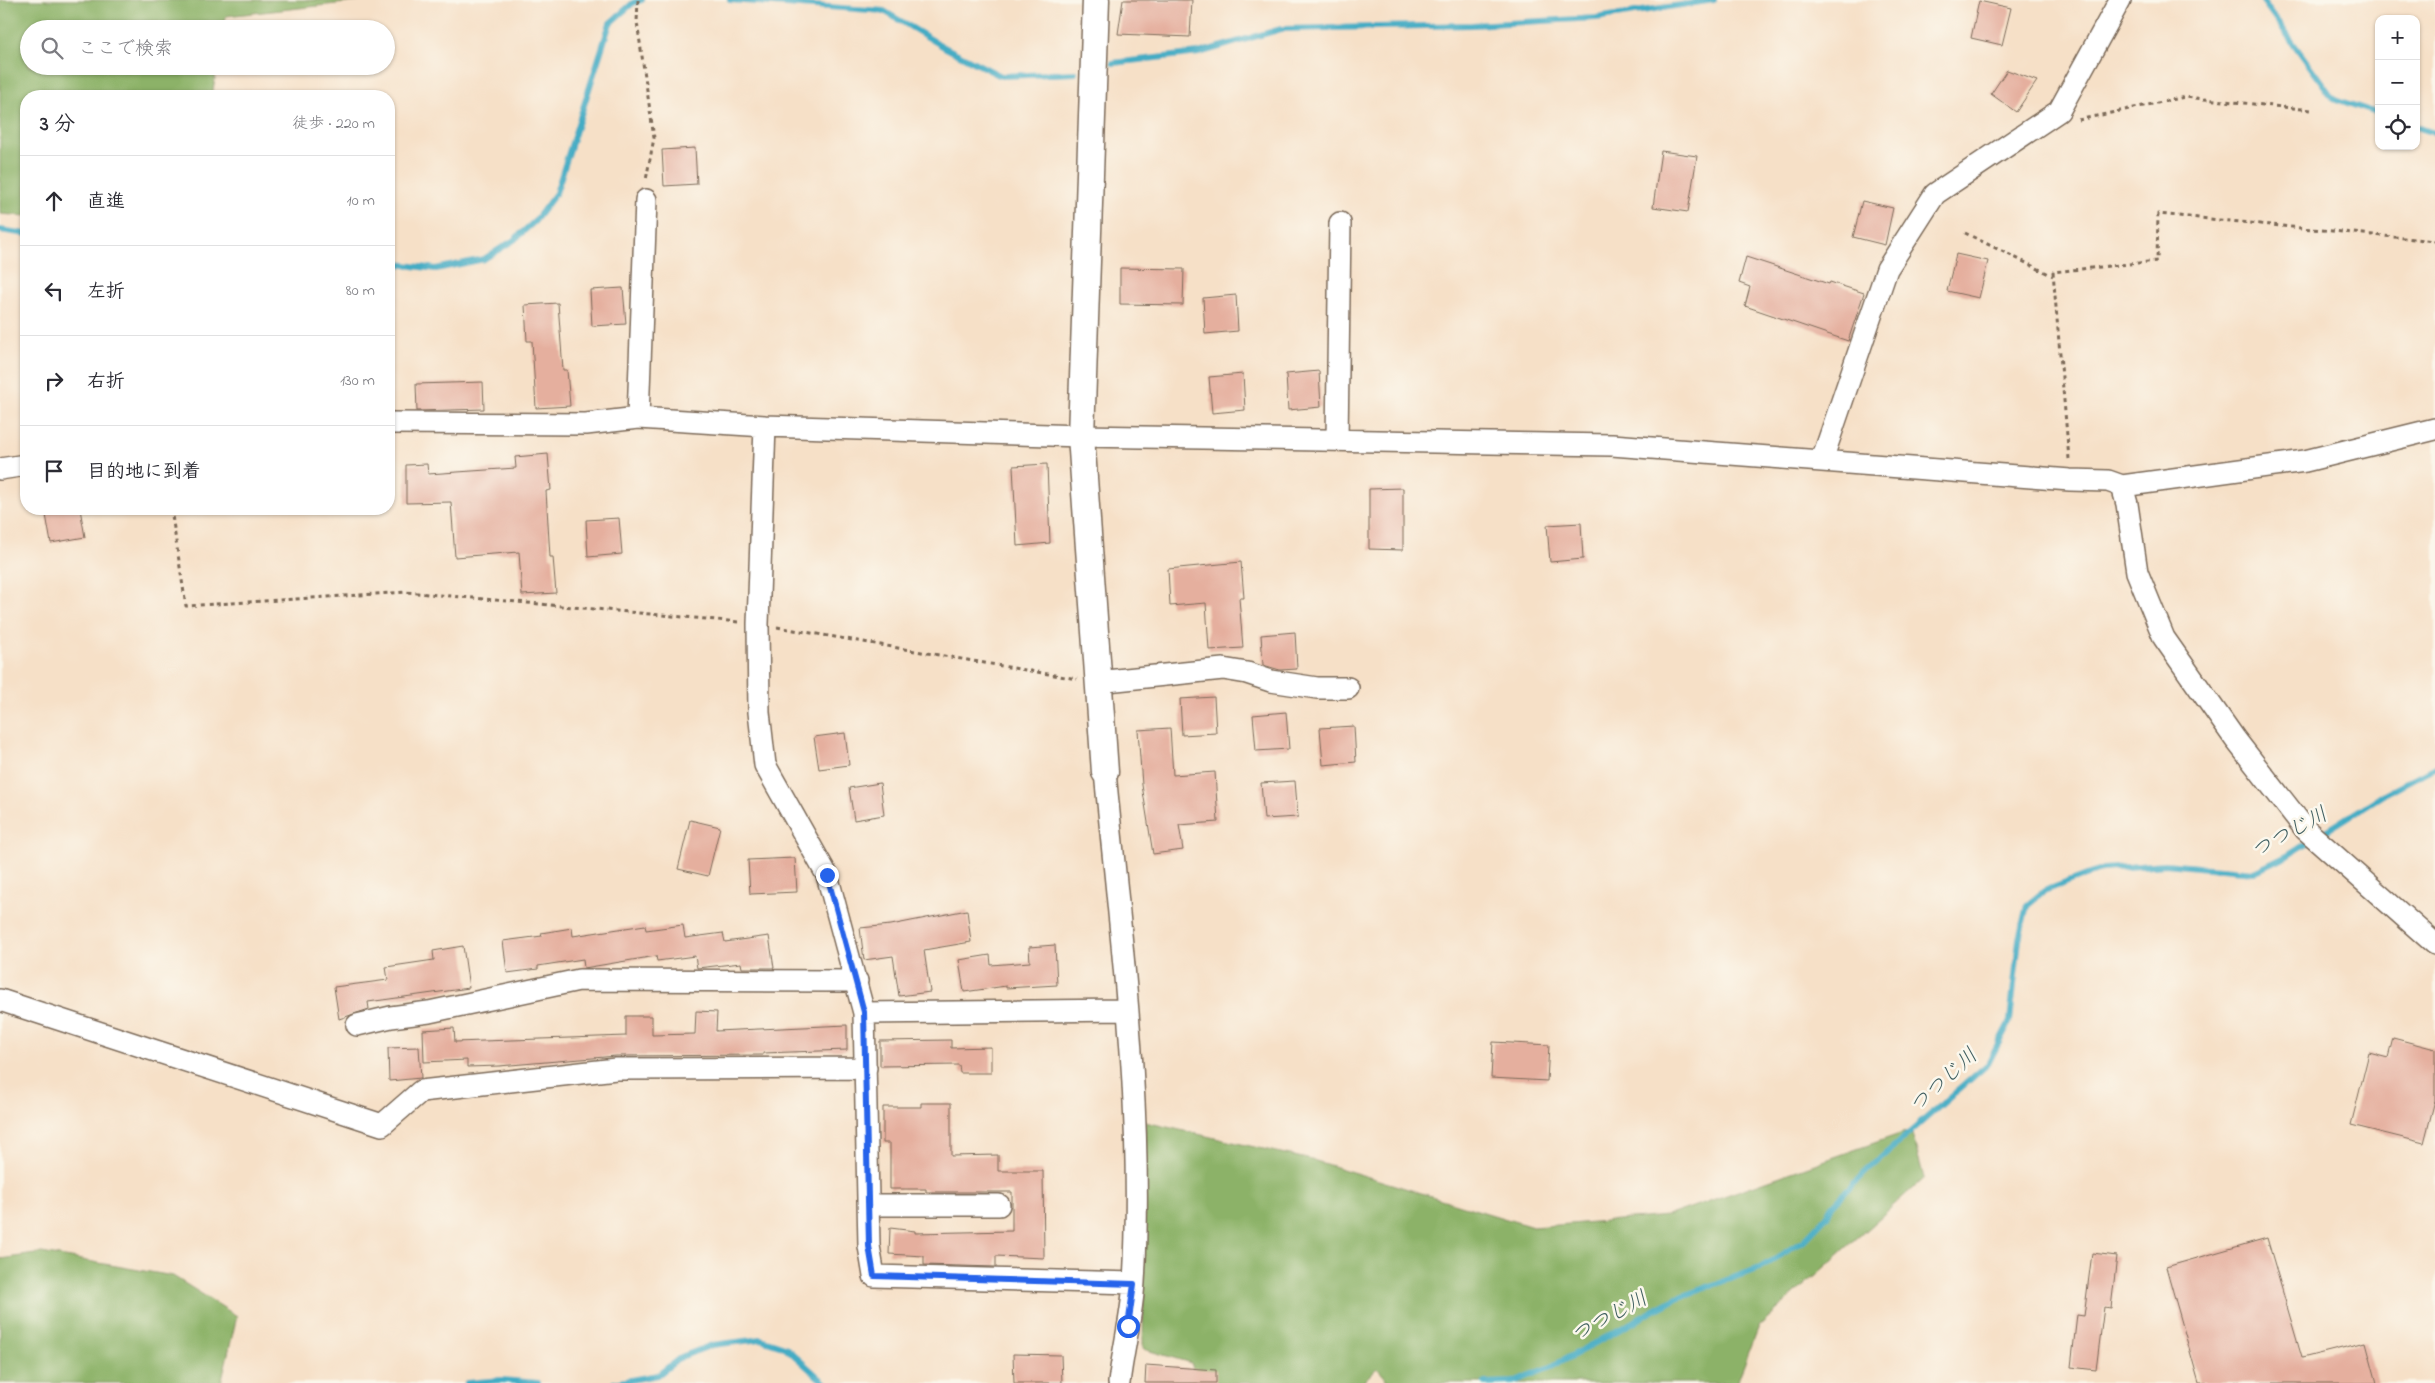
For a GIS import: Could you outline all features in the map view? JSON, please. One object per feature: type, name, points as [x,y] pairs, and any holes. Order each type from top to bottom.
[{"type":"street","points":[[1096,0],[1082,436],[1097,682],[1127,1010],[1137,1154],[1134,1284],[1119,1383]]},
{"type":"street","points":[[1822,460],[1887,269],[1935,194],[2059,111],[2120,0]]},
{"type":"street","points":[[638,418],[646,200]]},
{"type":"street","points":[[1337,440],[1340,222]]},
{"type":"street","points":[[395,423],[586,424],[638,418],[765,426],[1082,436],[1612,445],[2070,480],[2108,480],[2122,486],[2305,461],[2435,429]]},
{"type":"street","points":[[765,426],[758,624],[759,712],[765,764],[827,875],[864,1012],[870,1205],[869,1246],[874,1276],[1134,1284]]},
{"type":"street","points":[[0,469],[20,465]]},
{"type":"street","points":[[2122,486],[2127,504],[2137,572],[2164,638],[2235,738],[2306,830],[2435,944]]},
{"type":"street","points":[[1097,682],[1223,669],[1247,673],[1271,681],[1318,688],[1348,688]]},
{"type":"street","points":[[356,1025],[391,1016],[429,1012],[579,980],[857,981]]},
{"type":"street","points":[[0,1000],[382,1126],[421,1090],[616,1069],[866,1068]]},
{"type":"street","points":[[864,1012],[1127,1010]]},
{"type":"street","points":[[870,1205],[999,1205]]},
{"type":"path","points":[[638,0],[637,22],[654,138],[645,183],[646,200]]},
{"type":"path","points":[[2059,111],[2075,121],[2185,97],[2312,110]]},
{"type":"path","points":[[2070,480],[2053,272],[2157,262],[2158,214],[2435,241]]},
{"type":"path","points":[[1965,233],[2053,276]]},
{"type":"path","points":[[173,515],[186,606],[406,592],[758,624],[1097,682]]},
{"type":"green space","points":[[0,0],[373,0],[226,16],[225,20],[20,20],[20,75],[216,75],[213,90],[20,90],[20,216],[0,214]]},
{"type":"green space","points":[[1145,1122],[1316,1161],[1533,1227],[1667,1216],[1911,1130],[1924,1178],[1759,1326],[1737,1383],[1390,1383],[1377,1368],[1362,1383],[1198,1383],[1191,1363],[1143,1349]]},
{"type":"green space","points":[[42,1253],[173,1276],[237,1316],[221,1383],[0,1383],[0,1259]]},
{"type":"building","points":[[1123,0],[1192,0],[1190,37],[1118,34]]},
{"type":"building","points":[[1979,1],[2011,8],[2002,45],[1971,38]]},
{"type":"building","points":[[2007,70],[2037,81],[2016,112],[1991,94]]},
{"type":"building","points":[[695,148],[697,184],[664,186],[662,150]]},
{"type":"building","points":[[1661,151],[1697,156],[1688,212],[1653,207]]},
{"type":"building","points":[[1862,201],[1893,208],[1885,245],[1853,237]]},
{"type":"building","points":[[1956,254],[1988,261],[1979,298],[1947,291]]},
{"type":"building","points":[[1746,257],[1829,284],[1830,282],[1864,293],[1848,341],[1745,306],[1750,287],[1739,283]]},
{"type":"building","points":[[1120,268],[1184,269],[1183,305],[1120,304]]},
{"type":"building","points":[[623,288],[626,324],[592,326],[590,290]]},
{"type":"building","points":[[1236,295],[1238,331],[1205,334],[1203,298]]},
{"type":"building","points":[[558,303],[563,370],[567,370],[570,406],[536,408],[532,341],[527,341],[525,305]]},
{"type":"building","points":[[1319,371],[1321,407],[1288,410],[1286,374]]},
{"type":"building","points":[[1243,374],[1245,410],[1212,413],[1209,377]]},
{"type":"building","points":[[483,382],[484,409],[417,411],[416,384]]},
{"type":"building","points":[[548,454],[551,490],[546,491],[550,557],[553,557],[556,593],[522,595],[519,552],[455,557],[451,502],[406,503],[406,465],[427,464],[428,474],[516,468],[515,457]]},
{"type":"building","points":[[1047,464],[1050,543],[1017,546],[1013,466]]},
{"type":"building","points":[[1403,488],[1403,550],[1369,549],[1369,489]]},
{"type":"building","points":[[46,515],[81,515],[85,537],[51,543]]},
{"type":"building","points":[[619,518],[622,554],[588,557],[586,520]]},
{"type":"building","points":[[1581,523],[1583,559],[1550,562],[1547,525]]},
{"type":"building","points":[[1241,562],[1244,598],[1239,598],[1243,648],[1209,650],[1206,603],[1170,606],[1168,569]]},
{"type":"building","points":[[1295,632],[1297,669],[1280,670],[1263,665],[1261,635]]},
{"type":"building","points":[[1214,697],[1216,733],[1182,735],[1180,699]]},
{"type":"building","points":[[1286,712],[1289,749],[1256,751],[1253,715]]},
{"type":"building","points":[[1354,726],[1356,762],[1323,765],[1320,728]]},
{"type":"building","points":[[1170,728],[1173,775],[1215,772],[1218,822],[1179,825],[1183,850],[1153,854],[1142,785],[1138,730]]},
{"type":"building","points":[[845,733],[849,765],[819,769],[814,737]]},
{"type":"building","points":[[1295,781],[1298,817],[1264,819],[1261,783]]},
{"type":"building","points":[[880,783],[884,815],[854,820],[849,788]]},
{"type":"building","points":[[690,820],[720,827],[708,876],[678,869]]},
{"type":"building","points":[[795,858],[797,892],[750,894],[748,860]]},
{"type":"building","points":[[967,910],[971,942],[924,950],[930,992],[899,996],[893,956],[864,960],[860,928],[891,925]]},
{"type":"building","points":[[645,925],[646,930],[683,925],[685,938],[723,933],[725,942],[769,936],[774,968],[742,968],[741,963],[697,968],[695,956],[657,961],[656,956],[584,968],[583,959],[538,966],[538,969],[507,973],[503,941],[542,936],[541,933],[572,928],[573,936]]},
{"type":"building","points":[[1055,945],[1057,985],[1006,988],[1006,986],[964,992],[959,960],[990,955],[991,965],[1030,962],[1029,947]]},
{"type":"building","points":[[463,946],[469,988],[368,1002],[369,1009],[339,1019],[334,987],[388,980],[386,967],[434,960],[433,951]]},
{"type":"building","points":[[696,1011],[717,1012],[716,1031],[847,1025],[847,1050],[763,1053],[763,1055],[616,1056],[467,1067],[467,1060],[424,1062],[423,1030],[454,1028],[455,1042],[626,1036],[626,1016],[652,1016],[652,1035],[695,1034]]},
{"type":"building","points":[[2393,1038],[2435,1049],[2435,1100],[2424,1143],[2351,1125],[2369,1053],[2388,1058]]},
{"type":"building","points":[[951,1040],[951,1048],[991,1047],[991,1073],[960,1073],[959,1065],[880,1066],[880,1041]]},
{"type":"building","points":[[1493,1042],[1549,1045],[1547,1081],[1491,1078]]},
{"type":"building","points":[[419,1047],[421,1078],[389,1081],[388,1048]]},
{"type":"building","points":[[921,1103],[951,1103],[951,1156],[998,1155],[998,1171],[1043,1171],[1044,1258],[996,1256],[996,1267],[924,1265],[924,1256],[889,1254],[890,1228],[915,1231],[915,1233],[1012,1231],[1012,1192],[926,1192],[926,1189],[890,1189],[890,1143],[883,1143],[883,1107],[921,1107]]},
{"type":"building","points":[[2267,1238],[2302,1358],[2366,1342],[2377,1383],[2199,1383],[2166,1267]]},
{"type":"building","points":[[2092,1253],[2117,1256],[2111,1308],[2104,1307],[2096,1370],[2071,1367],[2077,1315],[2084,1316]]},
{"type":"building","points":[[1013,1354],[1061,1355],[1062,1383],[1014,1383]]},
{"type":"building","points":[[1146,1365],[1216,1370],[1216,1383],[1145,1383]]},
{"type":"waterway","points":[[395,264],[436,269],[484,259],[514,240],[535,221],[556,193],[610,23],[633,3],[642,0]]},
{"type":"waterway","points":[[730,0],[884,11],[944,47],[1001,76],[1075,73]]},
{"type":"waterway","points":[[1113,63],[1199,53],[1281,29],[1472,25],[1596,18],[1714,0]]},
{"type":"waterway","points":[[2262,0],[2333,98],[2375,113]]},
{"type":"waterway","points":[[2420,128],[2435,133]]},
{"type":"waterway","points":[[0,230],[20,233]]},
{"type":"waterway","name":"つつじ川","points":[[1485,1383],[1513,1382],[1551,1367],[1677,1298],[1760,1268],[1803,1241],[1827,1216],[1831,1207],[1868,1169],[1988,1064],[2010,1021],[2019,939],[2027,905],[2044,891],[2103,869],[2165,864],[2254,872],[2287,856],[2386,793],[2435,767]]},
{"type":"waterway","name":"つつじ川","points":[[614,1383],[658,1375],[681,1357],[712,1345],[761,1339],[785,1347],[825,1383]]},
{"type":"waterway","name":"つつじ川","points":[[467,1383],[501,1380],[538,1383]]},
{"type":"route","points":[[827,875],[864,1012],[870,1214],[869,1246],[874,1276],[1134,1284],[1128,1326]]}]
